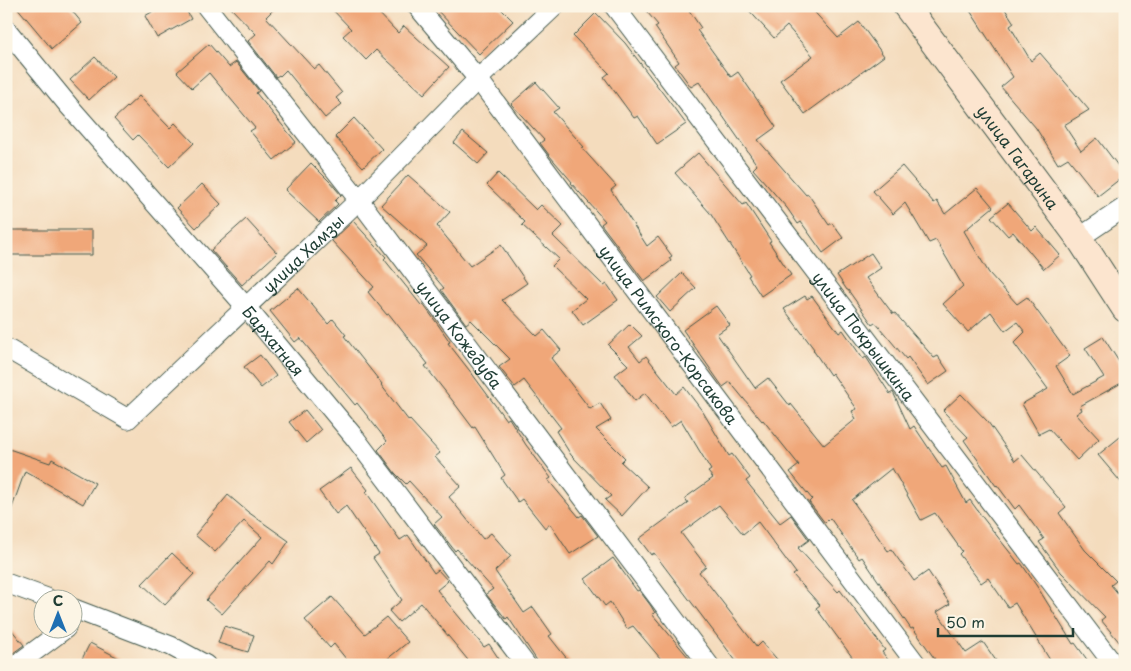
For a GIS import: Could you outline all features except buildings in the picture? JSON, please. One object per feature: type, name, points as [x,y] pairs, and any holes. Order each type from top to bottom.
[{"type":"main road","name":"улица Гагарина","points":[[906,6],[1079,238],[1125,309]]},
{"type":"street","name":"улица Кожедуба","points":[[206,6],[359,200],[709,665]]},
{"type":"street","name":"улица Римского-Корсакова","points":[[417,6],[478,80],[916,665]]},
{"type":"street","name":"улица Хамзы","points":[[6,348],[128,419],[359,200],[478,80],[555,6]]},
{"type":"street","name":"улица Покрышкина","points":[[614,6],[1114,665]]},
{"type":"street","name":"Бархатная","points":[[6,29],[69,106],[246,307],[354,438],[526,665]]},
{"type":"street","points":[[1079,238],[1125,207]]},
{"type":"street","points":[[6,583],[32,593]]},
{"type":"street","points":[[82,617],[170,646],[206,665]]},
{"type":"street","points":[[16,665],[52,638]]}]
